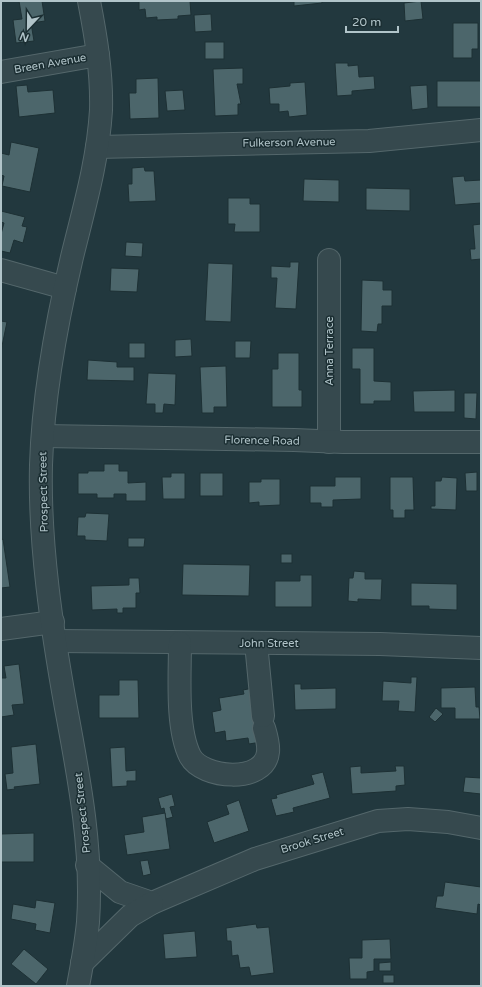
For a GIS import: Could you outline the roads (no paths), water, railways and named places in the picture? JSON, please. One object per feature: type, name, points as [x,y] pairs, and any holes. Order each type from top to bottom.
[{"type":"street","name":"Prospect Street","points":[[78,986],[88,922],[88,865],[79,782],[55,632],[43,526],[41,465],[47,395],[56,333],[97,147],[101,110],[101,72],[89,1]]},
{"type":"street","name":"Breen Avenue","points":[[1,72],[98,55]]},
{"type":"street","name":"Fulkerson Avenue","points":[[97,147],[369,141],[481,130]]},
{"type":"street","name":"Anna Terrace","points":[[329,260],[329,442]]},
{"type":"street","points":[[1,270],[65,288]]},
{"type":"street","name":"Florence Road","points":[[43,436],[329,442],[481,442]]},
{"type":"street","name":"John Street","points":[[1,629],[55,632],[180,643],[380,644],[481,648]]},
{"type":"street","points":[[180,643],[181,726],[189,754],[194,762],[213,772],[236,774],[257,770],[266,759],[268,752],[256,643]]},
{"type":"street","name":"Brook Street","points":[[82,964],[130,916],[152,903],[255,858],[378,821],[408,819],[448,822],[481,828]]},
{"type":"street","points":[[88,865],[120,892],[152,903]]}]
